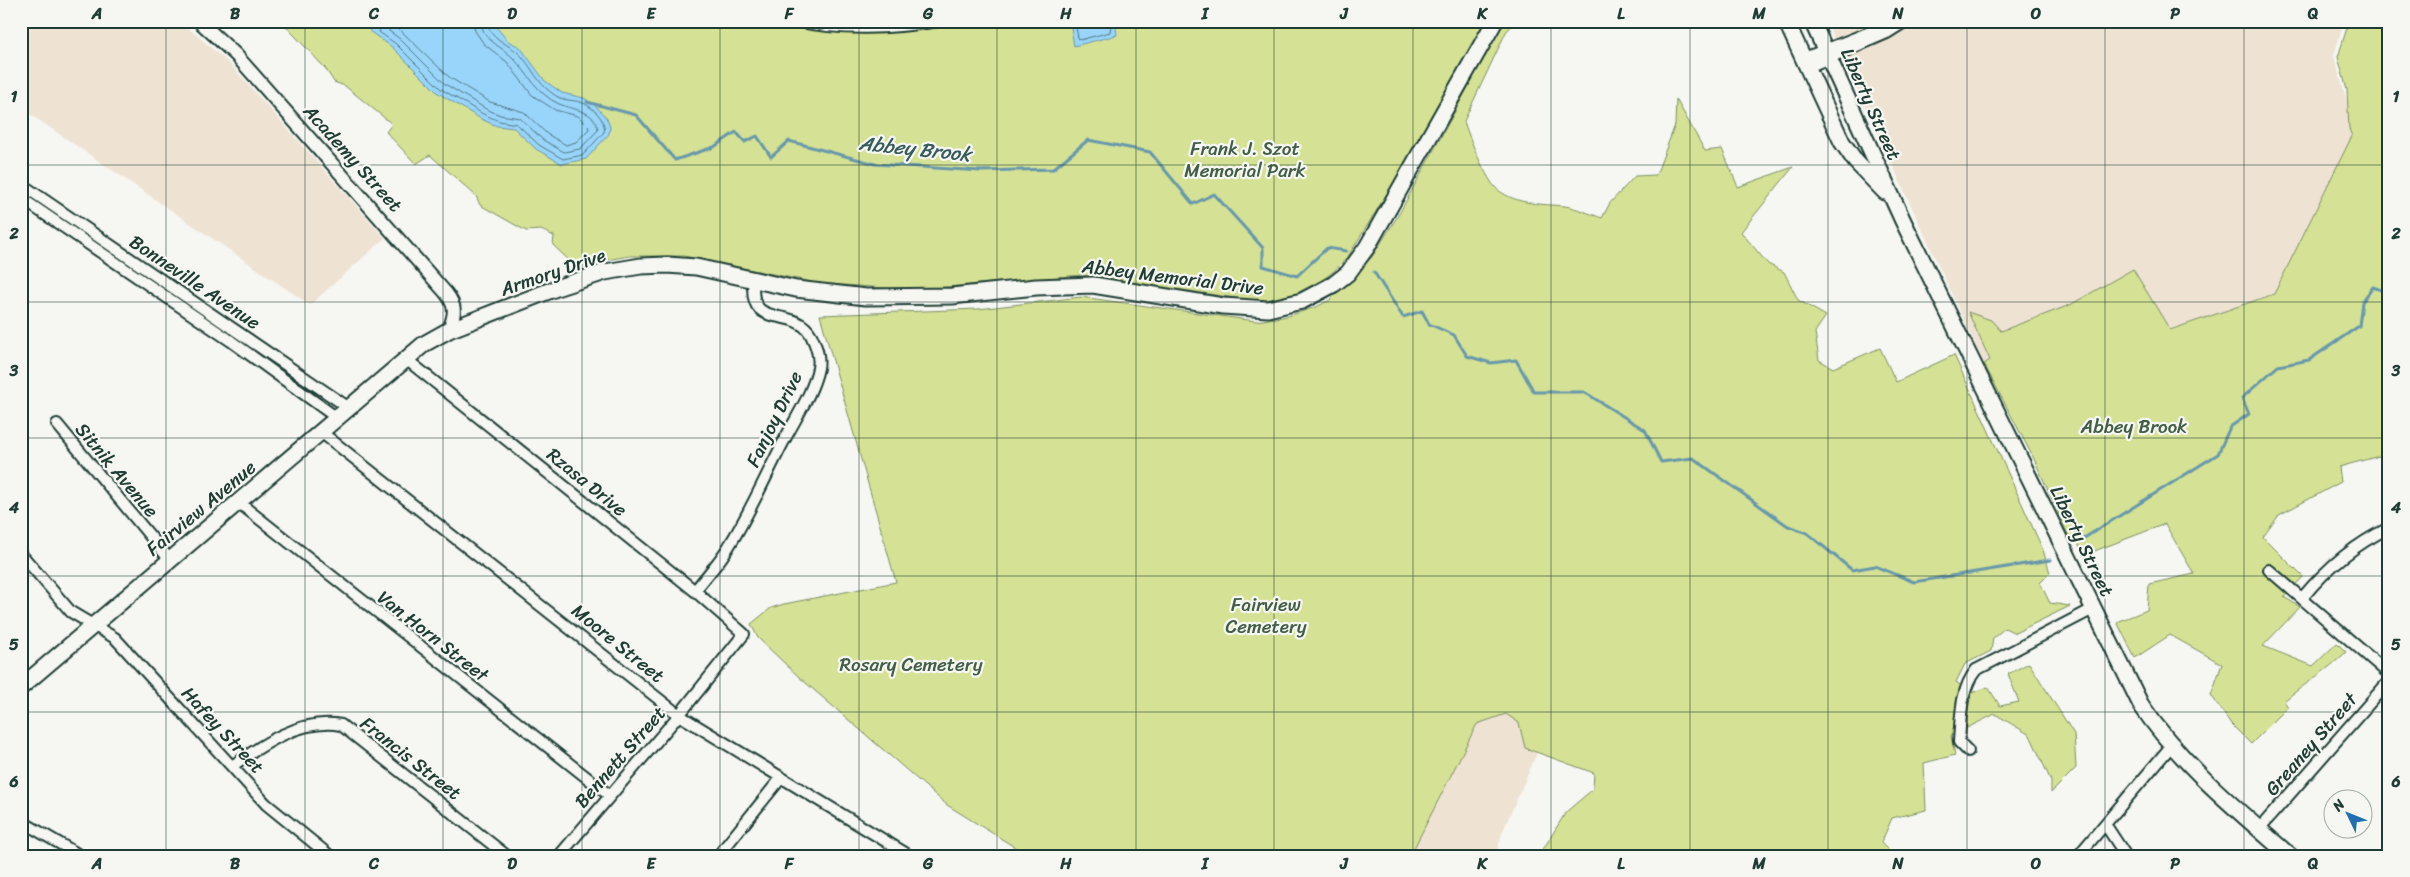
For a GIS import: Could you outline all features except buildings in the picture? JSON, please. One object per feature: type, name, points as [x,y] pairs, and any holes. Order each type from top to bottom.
[{"type":"main road","name":"Abbey Memorial Drive","points":[[754,280],[804,290],[866,297],[952,296],[1074,285],[1110,287],[1240,308],[1276,308],[1302,301],[1339,280],[1367,247],[1495,21]]},
{"type":"main road","name":"Liberty Street","points":[[1786,21],[1842,142],[1856,162],[1894,203]]},
{"type":"main road","name":"Liberty Street","points":[[1812,21],[1894,203],[2141,704],[2172,745],[2206,783],[2287,855]]},
{"type":"main road","name":"Armory Drive","points":[[406,359],[424,344],[449,330],[559,287],[623,269],[680,265],[754,280]]},
{"type":"main road","name":"Fairview Avenue","points":[[21,687],[406,359]]},
{"type":"street","name":"Academy Street","points":[[199,21],[236,55],[446,292],[455,305],[455,314],[449,330]]},
{"type":"street","points":[[794,21],[853,29],[887,28],[938,21]]},
{"type":"street","points":[[1827,54],[1898,21]]},
{"type":"street","points":[[1804,63],[1887,33],[1906,21]]},
{"type":"street","name":"Bonneville Avenue","points":[[21,184],[343,413]]},
{"type":"street","name":"Bonneville Avenue","points":[[21,198],[231,341],[343,413]]},
{"type":"street","name":"Fanjoy Drive","points":[[695,592],[729,546],[796,418],[818,370],[817,352],[809,332],[794,321],[773,316],[758,309],[753,298],[754,280]]},
{"type":"street","name":"Rzasa Drive","points":[[406,359],[695,592],[744,634]]},
{"type":"street","name":"Sitnik Avenue","points":[[57,424],[170,560]]},
{"type":"street","name":"Moore Street","points":[[321,432],[679,714],[910,856]]},
{"type":"street","name":"Van Horn Street","points":[[238,502],[609,795]]},
{"type":"street","points":[[2303,597],[2346,554],[2389,528]]},
{"type":"street","name":"Hafey Street","points":[[21,554],[71,612],[115,638],[266,804],[330,856]]},
{"type":"street","points":[[2269,570],[2303,597],[2389,674]]},
{"type":"street","points":[[1968,751],[1959,742],[1962,703],[1968,680],[1976,670],[2093,608]]},
{"type":"street","name":"Bennett Street","points":[[559,856],[744,634]]},
{"type":"street","name":"Greaney Street","points":[[2259,829],[2389,681]]},
{"type":"street","name":"Francis Street","points":[[232,766],[267,741],[314,724],[326,722],[341,725],[508,856]]},
{"type":"street","points":[[2078,856],[2172,745]]},
{"type":"street","points":[[718,856],[781,778]]},
{"type":"street","points":[[21,821],[81,856]]},
{"type":"street","points":[[2105,824],[2126,856]]},
{"type":"shaded area","points":[[21,21],[180,21],[230,64],[385,238],[310,305],[21,108]]},
{"type":"shaded area","points":[[1826,21],[2344,21],[2334,56],[2355,130],[2274,294],[2169,330],[2132,269],[1984,364]]},
{"type":"shaded area","points":[[1506,666],[1561,698],[1502,833],[1496,856],[1410,856]]},
{"type":"green space","name":"Frank J. Szot Memorial Park","points":[[281,21],[1486,21],[1424,130],[1427,129],[1347,258],[1333,272],[1311,288],[1295,295],[1262,302],[1082,275],[912,290],[817,283],[684,256],[630,256],[597,260],[577,268],[553,245],[554,236],[541,230],[526,231],[480,205],[476,196],[430,155],[416,164],[386,132],[392,124],[345,86],[334,82],[325,68]]},
{"type":"green space","points":[[1504,21],[1516,21],[1506,32],[1464,121],[1483,168],[1498,190],[1514,199],[1570,207],[1602,218],[1610,203],[1635,176],[1656,175],[1675,125],[1676,99],[1705,151],[1722,149],[1738,187],[1793,167],[1741,232],[1768,264],[1784,272],[1798,300],[1826,316],[1815,332],[1819,360],[1833,368],[1880,348],[1896,382],[1954,355],[2043,550],[2050,573],[2040,583],[2050,603],[2070,606],[2015,633],[2005,628],[1993,638],[1991,651],[1965,664],[1956,682],[1972,693],[1988,687],[2000,706],[2019,702],[2008,674],[2029,663],[2074,734],[2076,768],[2051,793],[2051,781],[2030,735],[1995,714],[1951,736],[1955,755],[1924,763],[1926,810],[1892,818],[1881,843],[1894,856],[1539,856],[1566,812],[1593,789],[1594,773],[1525,748],[1519,723],[1506,714],[1477,724],[1410,856],[1029,856],[947,805],[799,677],[758,638],[751,624],[771,608],[896,582],[820,315],[978,309],[1081,297],[1256,321],[1288,316],[1316,307],[1330,300],[1372,257],[1399,214]]},
{"type":"green space","name":"Abbey Brook","points":[[2349,21],[2389,21],[2389,457],[2383,455],[2339,467],[2341,482],[2279,515],[2263,537],[2303,577],[2284,597],[2300,607],[2263,646],[2313,666],[2337,643],[2346,652],[2284,701],[2288,707],[2251,744],[2231,724],[2211,695],[2222,664],[2170,635],[2135,658],[2117,622],[2147,610],[2149,584],[2194,574],[2165,524],[2084,555],[2075,538],[2069,537],[2034,459],[1984,364],[1990,360],[1968,312],[1991,320],[2001,331],[2070,305],[2133,269],[2170,330],[2274,294],[2352,136],[2349,129],[2347,90],[2338,57]]},
{"type":"water","points":[[382,21],[491,21],[508,41],[520,47],[545,81],[562,93],[584,98],[596,106],[607,119],[610,127],[609,134],[586,159],[562,164],[536,149],[514,128],[497,126],[481,119],[438,93],[392,47],[369,31]]},
{"type":"water","points":[[1070,21],[1115,21],[1117,35],[1074,46]]},
{"type":"waterway","name":"Abbey Brook","points":[[587,102],[636,115],[675,160],[714,147],[736,132],[745,142],[757,136],[771,157],[789,141],[875,164],[981,171],[1053,169],[1088,140],[1150,152],[1193,204],[1214,194],[1263,248],[1263,266],[1297,276],[1327,248],[1346,251]]},
{"type":"waterway","name":"Abbey Brook","points":[[1374,272],[1403,317],[1422,311],[1429,324],[1454,335],[1467,356],[1491,363],[1516,360],[1534,392],[1584,392],[1645,430],[1661,462],[1693,458],[1788,526],[1807,533],[1852,570],[1875,566],[1914,582],[2050,560]]},
{"type":"waterway","name":"Abbey Brook","points":[[2081,540],[2218,454],[2230,427],[2249,414],[2242,398],[2278,366],[2309,360],[2359,326],[2362,302],[2373,287],[2389,293]]},
{"type":"park label","name":"Fairview Cemetery","points":[[1266,615]]},
{"type":"park label","name":"Rosary Cemetery","points":[[911,664]]}]
